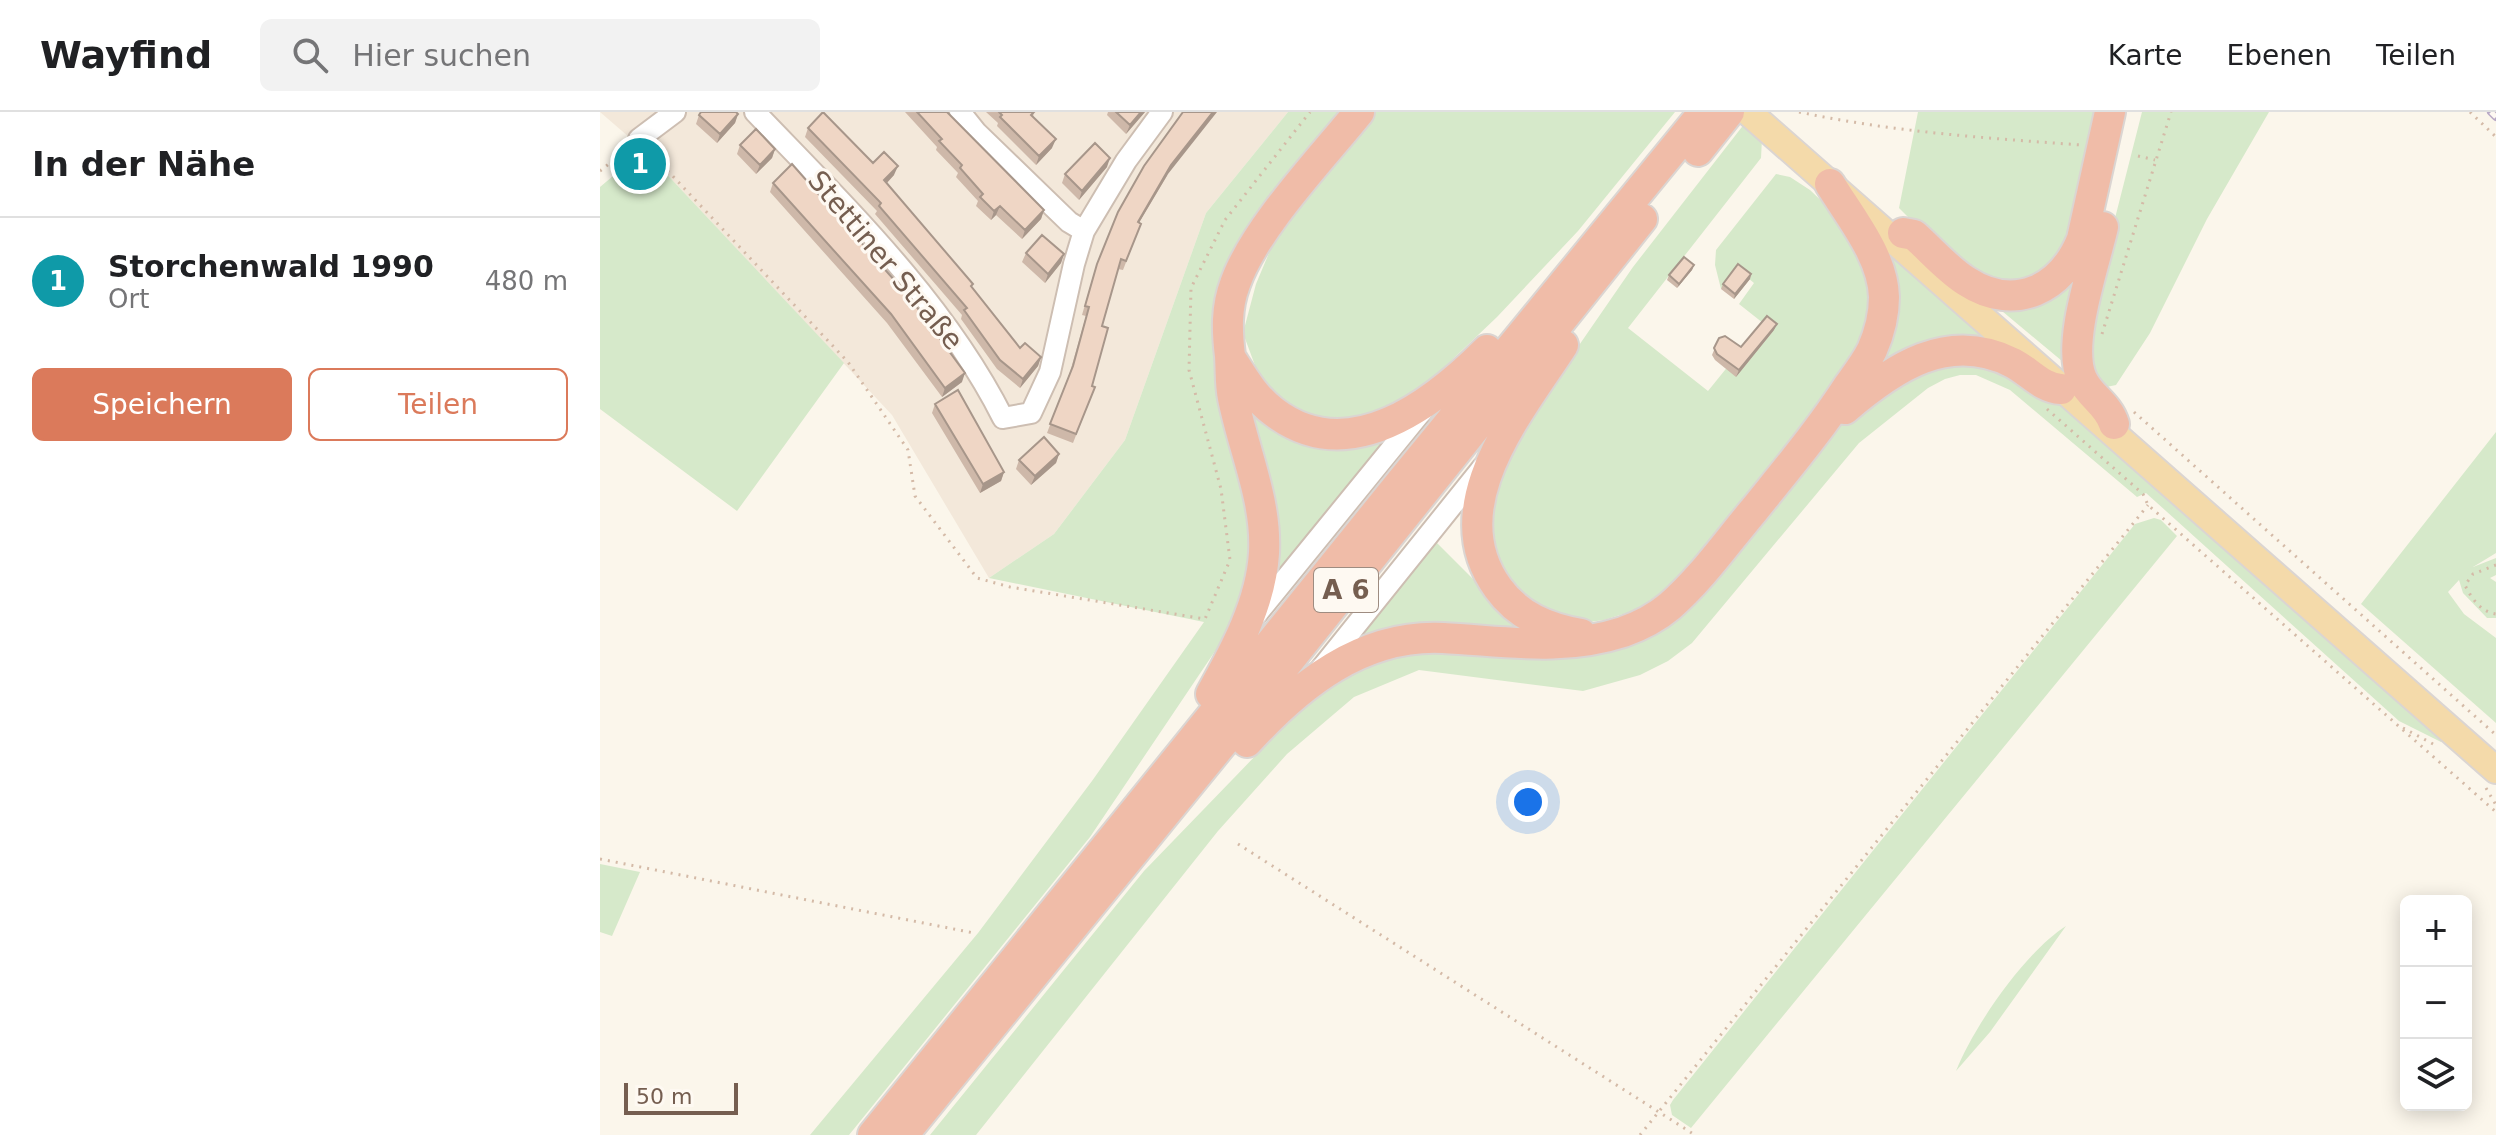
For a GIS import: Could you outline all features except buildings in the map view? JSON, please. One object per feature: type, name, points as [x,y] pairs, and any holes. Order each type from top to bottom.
[{"type":"highway","points":[[1158,781],[1212,693],[1243,630],[1257,591],[1264,553],[1262,512],[1233,396],[1227,335],[1228,309],[1235,282],[1251,248],[1359,112]]},
{"type":"highway","points":[[1903,233],[1914,235],[1965,281],[1987,293],[2013,295],[2037,290],[2060,276],[2074,258],[2082,239],[2110,112]]},
{"type":"highway","points":[[2119,414],[2110,411],[2083,382],[2077,363],[2076,342],[2130,112]]},
{"type":"highway","name":"A 6","points":[[903,1135],[1243,718],[1727,113]]},
{"type":"highway","name":"A 6","points":[[873,1135],[1562,284],[1727,113]]},
{"type":"highway","points":[[1093,900],[1134,872],[1272,715],[1310,682],[1355,655],[1396,642],[1439,638],[1546,646],[1621,632],[1647,622],[1670,606],[1696,580],[1822,428],[1871,351],[1881,323],[1884,297],[1874,257],[1830,184]]},
{"type":"highway","points":[[1595,278],[1581,319],[1499,448],[1481,492],[1476,523],[1479,550],[1490,576],[1506,598],[1527,616],[1555,630],[1598,637]]},
{"type":"highway","points":[[1230,357],[1251,390],[1274,413],[1308,429],[1342,435],[1387,426],[1433,398],[1466,371],[1537,296],[1562,284]]},
{"type":"highway","points":[[1822,428],[1882,378],[1934,354],[1961,350],[2011,362],[2049,388],[2050,396]]},
{"type":"main road","points":[[1767,112],[1903,233],[1908,243],[2119,414],[2159,464],[2206,513],[2496,770]]},
{"type":"main road","points":[[1727,113],[1830,184],[2050,396],[2206,513]]},
{"type":"street","points":[[639,139],[675,112]]},
{"type":"street","name":"Stettiner Straße","points":[[755,112],[852,214],[929,304],[985,382],[1003,418],[1031,413],[1050,372],[1084,231]]},
{"type":"street","points":[[960,112],[976,132],[1069,222],[1084,231],[1126,161],[1162,112]]},
{"type":"street","points":[[1243,630],[1433,398]]},
{"type":"street","points":[[1310,682],[1499,448]]},
{"type":"path","points":[[1799,112],[1931,135],[2087,145]]},
{"type":"path","points":[[2098,346],[2171,112]]},
{"type":"path","points":[[2470,112],[2496,137]]},
{"type":"path","points":[[600,171],[639,139]]},
{"type":"path","points":[[2138,156],[2155,160]]},
{"type":"path","points":[[2050,396],[2143,494],[2148,505],[2496,812]]},
{"type":"path","points":[[2119,414],[2496,735]]},
{"type":"path","points":[[1640,1135],[2148,505]]},
{"type":"path","points":[[2496,565],[2473,574],[2465,585],[2472,600],[2496,614]]},
{"type":"path","points":[[2397,725],[2445,750]]},
{"type":"path","points":[[1238,844],[1695,1135]]},
{"type":"path","points":[[600,859],[974,933]]},
{"type":"shaded area","points":[[600,112],[1288,112],[1206,213],[1125,440],[1054,534],[989,578],[892,415],[644,150]]},
{"type":"green space","points":[[1288,112],[1348,112],[1222,287],[1249,493],[1253,559],[1238,617],[1090,837],[849,1135],[810,1135],[978,933],[1092,781],[1204,622],[989,578],[1054,534],[1125,440],[1206,213]]},
{"type":"green space","points":[[1376,112],[1675,112],[1578,231],[1497,317],[1414,396],[1377,419],[1339,424],[1301,415],[1263,387],[1243,333],[1256,284],[1274,241]]},
{"type":"green space","points":[[1918,112],[2099,112],[2071,244],[2048,273],[1997,285],[1936,245],[1899,208]]},
{"type":"green space","points":[[2142,112],[2269,112],[2207,219],[2150,333],[2116,385],[2097,389],[2085,357],[2095,297]]},
{"type":"green space","points":[[1745,123],[1762,139],[1761,158],[1628,328],[1708,391],[1763,323],[1739,304],[1754,283],[1737,269],[1721,289],[1715,265],[1716,250],[1776,174],[1790,177],[1810,190],[1831,210],[1868,266],[1872,290],[1864,346],[1781,456],[1688,567],[1659,594],[1636,610],[1604,620],[1582,623],[1549,616],[1507,581],[1486,528],[1491,492],[1524,425],[1633,267]]},
{"type":"green space","points":[[644,150],[844,363],[737,511],[600,409],[600,187]]},
{"type":"green space","points":[[1889,254],[1987,340],[1868,370]]},
{"type":"green space","points":[[2086,259],[2068,366],[1990,301]]},
{"type":"green space","points":[[1959,357],[2033,379],[2442,739],[2441,742],[2399,721],[2146,493],[2137,497],[2010,390],[1976,375],[1960,375],[1928,388],[1859,443],[1692,643],[1668,661],[1640,675],[1583,691],[1419,670],[1354,697],[1287,754],[1218,831],[976,1135],[930,1135],[1144,871],[1319,690],[1396,650],[1621,646],[1878,388]]},
{"type":"green space","points":[[1243,401],[1277,429],[1307,445],[1334,448],[1386,438],[1270,581]]},
{"type":"green space","points":[[2496,432],[2496,553],[2473,567],[2496,558],[2496,575],[2490,578],[2496,582],[2496,618],[2487,618],[2463,593],[2459,580],[2448,592],[2464,614],[2496,638],[2496,723],[2361,604]]},
{"type":"green space","points":[[2154,518],[2161,520],[2177,536],[1691,1128],[1672,1115],[1670,1105],[1673,1100],[2135,524]]},
{"type":"green space","points":[[1433,539],[1501,607],[1539,631],[1346,650]]},
{"type":"green space","points":[[600,864],[640,872],[612,936],[600,932]]},
{"type":"green space","points":[[2066,926],[1990,1032],[1956,1071],[1975,1033],[2002,991],[2034,953]]},
{"type":"railway","points":[[2491,112],[2496,117]]},
{"type":"place","name":"Storchenwald 1990","points":[[640,164]]}]
